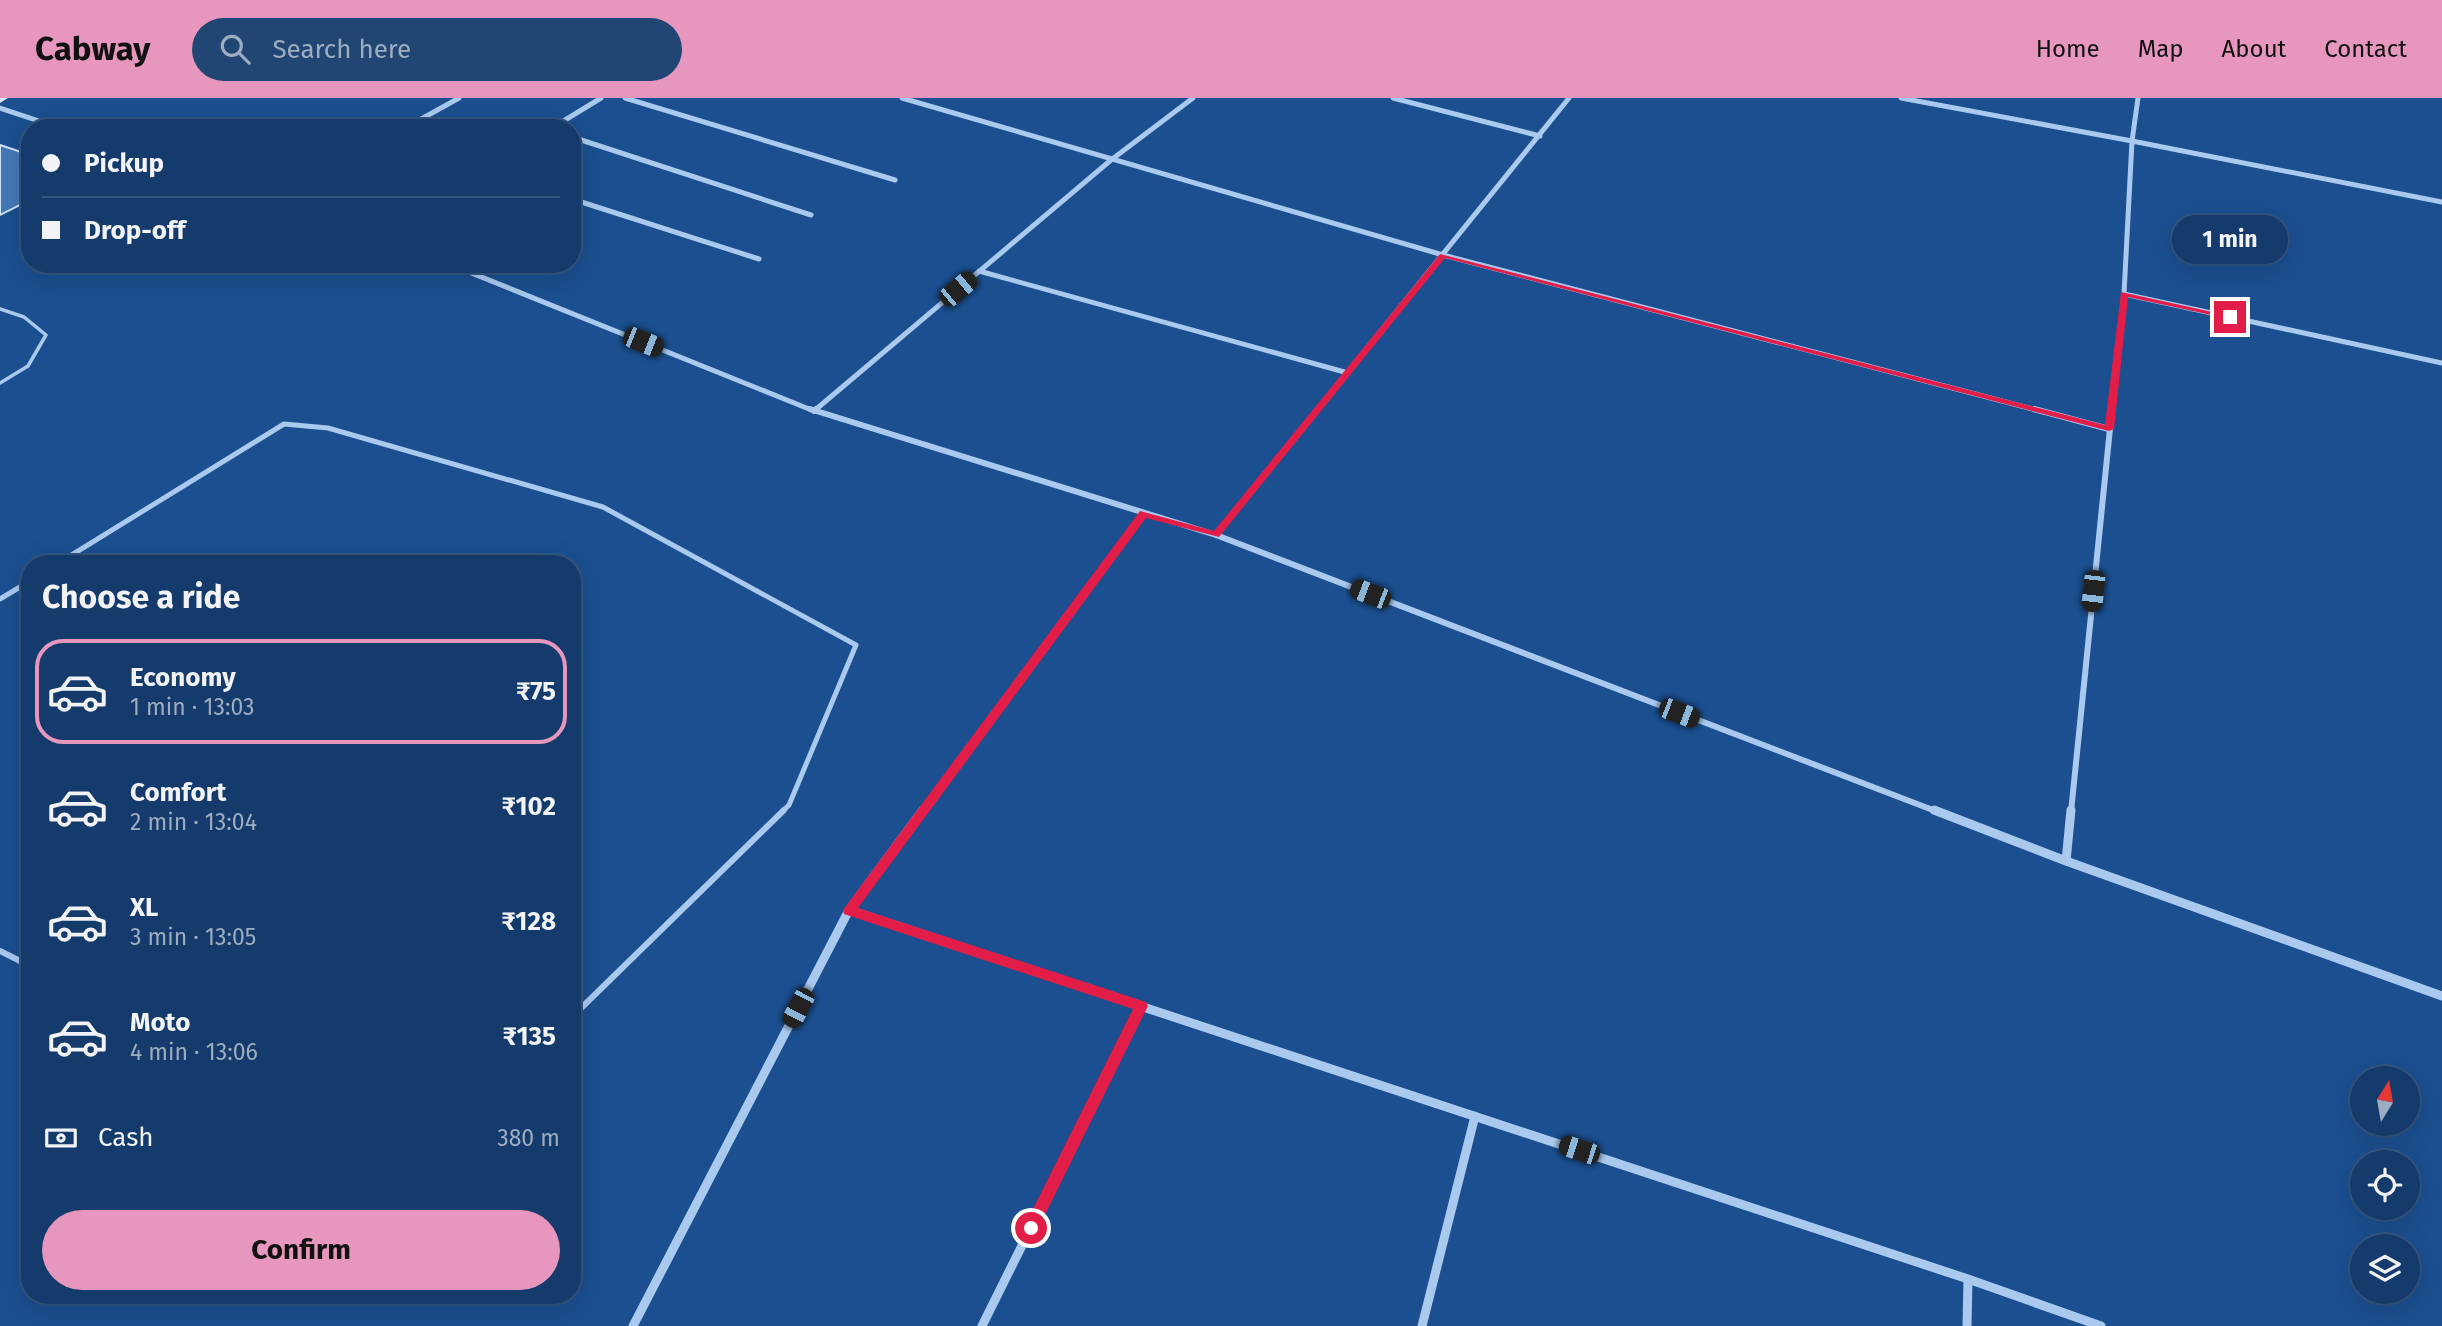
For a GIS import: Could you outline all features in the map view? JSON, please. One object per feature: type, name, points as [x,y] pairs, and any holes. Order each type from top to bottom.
[{"type":"street","points":[[421,119],[459,98]]},
{"type":"street","points":[[567,119],[601,98]]},
{"type":"street","points":[[625,98],[895,180]]},
{"type":"street","points":[[902,98],[1443,255],[2109,429]]},
{"type":"street","points":[[814,411],[1111,160],[1193,98]]},
{"type":"street","points":[[1393,98],[1541,136]]},
{"type":"street","points":[[1216,535],[1569,98]]},
{"type":"street","points":[[1901,98],[2442,202]]},
{"type":"street","points":[[2066,861],[2124,294],[2132,141],[2138,98]]},
{"type":"street","points":[[0,108],[33,119]]},
{"type":"street","points":[[581,140],[811,215]]},
{"type":"street","points":[[581,202],[759,259]]},
{"type":"street","points":[[979,271],[1348,373]]},
{"type":"street","points":[[471,273],[814,411],[1216,535],[2066,861],[2442,996]]},
{"type":"street","points":[[2124,294],[2442,363]]},
{"type":"street","points":[[633,1326],[849,910],[1143,514]]},
{"type":"street","points":[[849,910],[1968,1279],[2101,1326]]},
{"type":"street","points":[[982,1326],[1141,1006]]},
{"type":"street","points":[[1422,1326],[1475,1116]]},
{"type":"street","points":[[1967,1326],[1968,1279]]},
{"type":"lane","points":[[0,309],[24,317],[46,335],[28,366],[0,383]]},
{"type":"lane","points":[[73,555],[284,424],[328,429],[603,507],[856,645],[789,804],[581,1008]]},
{"type":"lane","points":[[0,599],[21,586]]},
{"type":"lane","points":[[0,951],[21,962]]},
{"type":"building","points":[[0,145],[21,152],[21,204],[0,215]]},
{"type":"route","points":[[1031,1228],[1141,1006],[849,910],[1143,514],[1216,535],[1443,255],[2109,429],[2124,294],[2230,317]]}]
